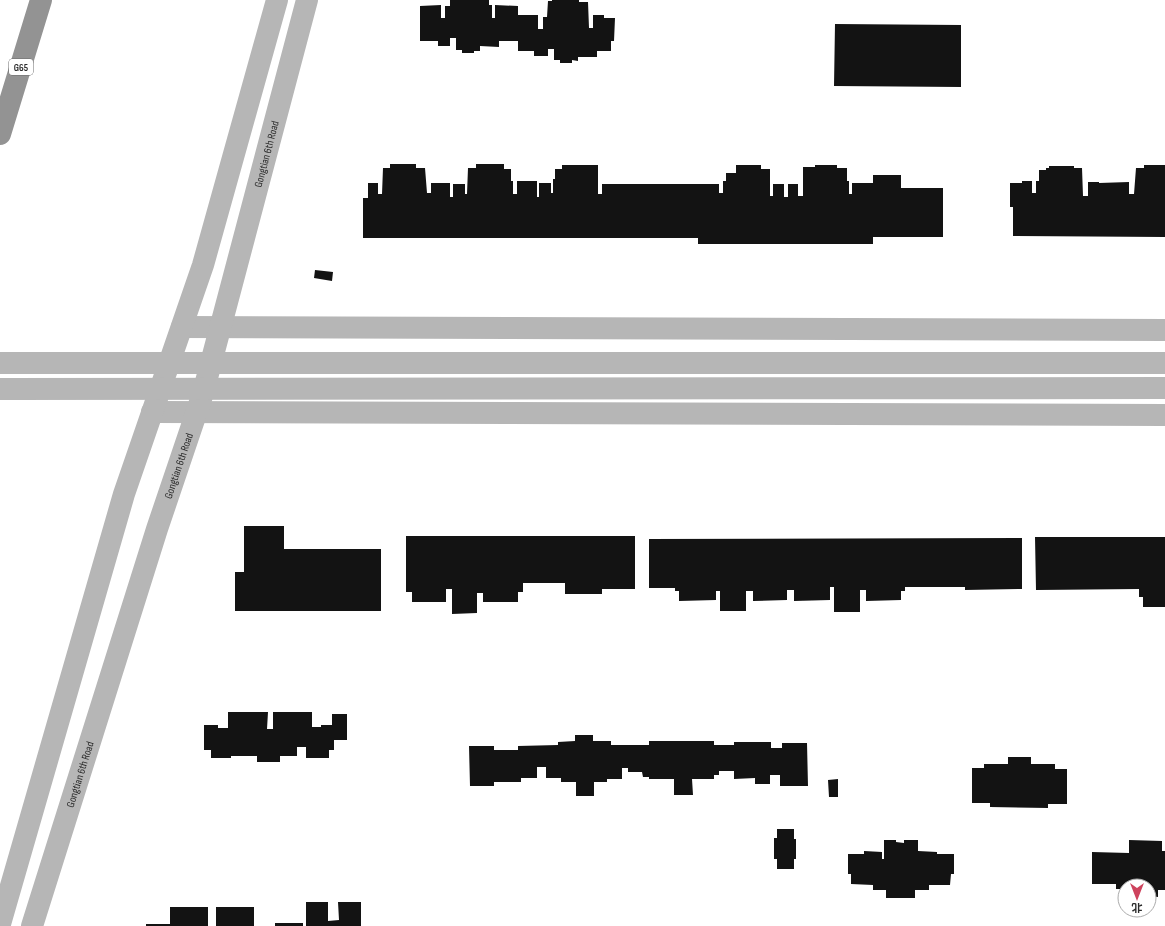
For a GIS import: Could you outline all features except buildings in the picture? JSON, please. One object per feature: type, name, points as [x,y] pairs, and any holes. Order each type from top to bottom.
[{"type":"highway","name":"G65","points":[[0,134],[41,0]]},
{"type":"street","points":[[0,924],[122,502],[204,265],[276,0]]},
{"type":"street","name":"Gongtian 6th Road","points":[[32,926],[157,529],[196,412],[307,0]]},
{"type":"street","points":[[182,327],[1165,330]]},
{"type":"street","points":[[0,363],[1165,363]]},
{"type":"street","points":[[0,389],[1165,388]]},
{"type":"street","points":[[152,412],[1165,415]]}]
